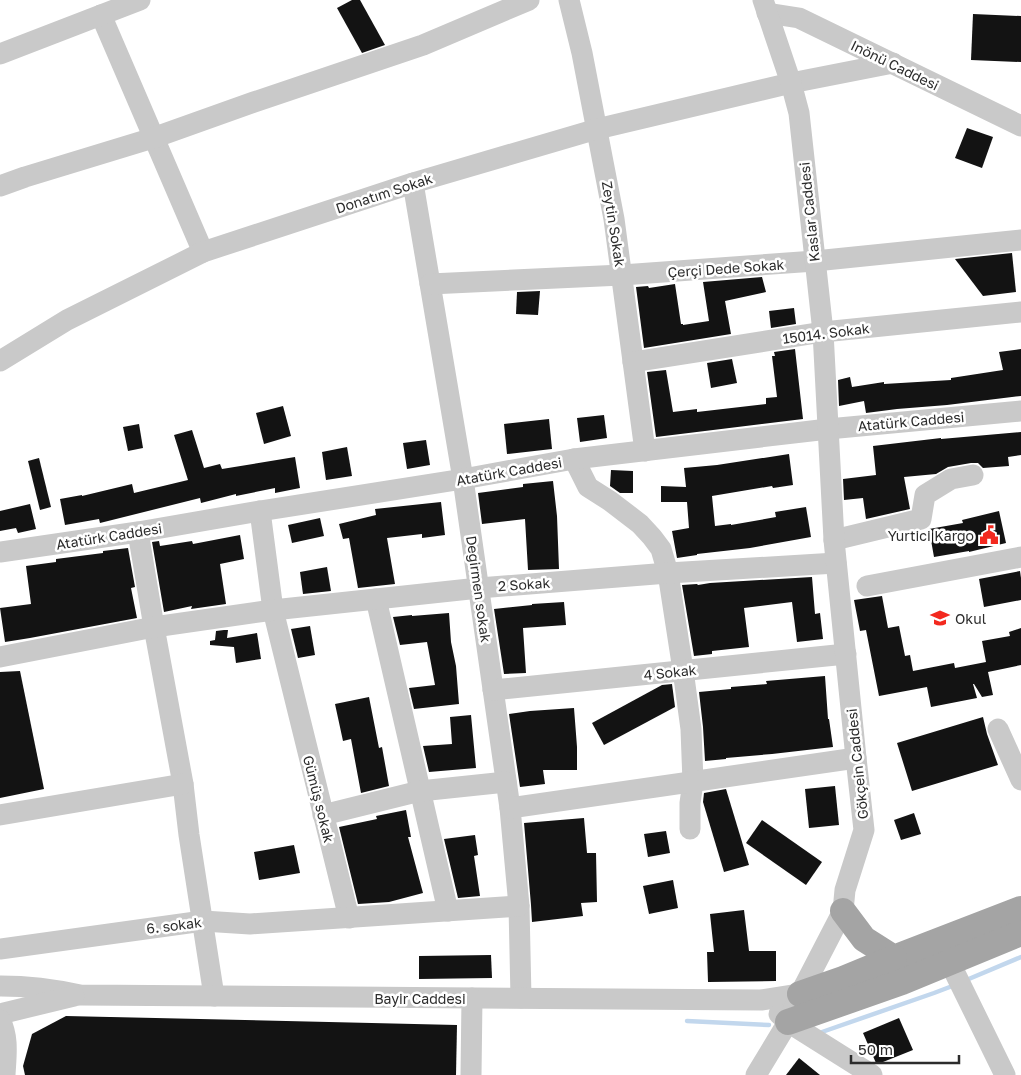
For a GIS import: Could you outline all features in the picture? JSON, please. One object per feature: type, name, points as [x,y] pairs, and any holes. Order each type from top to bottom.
[{"type":"main road","points":[[800,994],[1021,909]]},
{"type":"main road","points":[[842,911],[864,939],[894,958]]},
{"type":"main road","points":[[788,1022],[902,982],[957,976],[1021,933]]},
{"type":"street","points":[[0,186],[153,138],[423,45],[530,0]]},
{"type":"street","name":"Zeytin Sokak","points":[[569,0],[582,53],[614,218],[645,451]]},
{"type":"street","points":[[0,54],[137,1]]},
{"type":"street","name":"Inönü Caddesi","points":[[765,6],[799,18],[1021,126]]},
{"type":"street","name":"Kaslar Caddesi","points":[[765,6],[799,113],[822,332],[828,429]]},
{"type":"street","points":[[100,15],[203,252]]},
{"type":"street","name":"Donatım Sokak","points":[[0,361],[67,320],[203,252],[413,183],[597,128],[791,83],[893,63]]},
{"type":"street","name":"Değirmen sokak","points":[[413,183],[463,479],[510,808],[519,906],[522,998]]},
{"type":"street","name":"Çerçi Dede Sokak","points":[[430,284],[622,275],[815,261],[1021,240]]},
{"type":"street","name":"15014. Sokak","points":[[633,362],[822,332],[1021,312]]},
{"type":"street","name":"Atatürk Caddesi","points":[[0,552],[138,532],[574,459],[828,429],[1021,411]]},
{"type":"street","name":"Gökçein Caddesi","points":[[756,1075],[788,1022],[842,911],[845,890],[864,830],[836,563],[828,429]]},
{"type":"street","points":[[574,459],[588,487],[640,524],[661,549],[668,573],[690,729],[693,782],[690,803],[690,829]]},
{"type":"street","points":[[834,540],[921,519],[925,495],[951,479],[973,475]]},
{"type":"street","name":"Gümüş sokak","points":[[260,511],[273,610],[349,918]]},
{"type":"street","points":[[138,532],[183,784],[189,836],[214,996]]},
{"type":"street","points":[[867,586],[1021,557]]},
{"type":"street","name":"2 Sokak","points":[[0,657],[154,627],[273,610],[479,588],[668,573],[836,563]]},
{"type":"street","points":[[376,599],[448,911]]},
{"type":"street","name":"4 Sokak","points":[[493,690],[846,654]]},
{"type":"street","points":[[998,729],[1021,780]]},
{"type":"street","points":[[510,808],[856,758]]},
{"type":"street","points":[[324,815],[420,791],[506,782]]},
{"type":"street","points":[[0,815],[183,784]]},
{"type":"street","points":[[349,918],[519,906]]},
{"type":"street","name":"6. sokak","points":[[0,949],[203,921],[250,924],[349,918]]},
{"type":"street","points":[[957,976],[1005,1075]]},
{"type":"street","points":[[0,986],[6,999],[6,1006],[1,1016],[6,1038],[5,1075]]},
{"type":"street","name":"Bayir Caddesi","points":[[0,986],[55,989],[80,995],[761,1000],[800,994]]},
{"type":"street","name":"Bayir Caddesi","points":[[1,1016],[80,995]]},
{"type":"street","points":[[471,1075],[472,998]]},
{"type":"street","points":[[761,1000],[788,1022],[872,1075]]},
{"type":"building","points":[[352,0],[360,0],[385,45],[362,53],[337,8]]},
{"type":"building","points":[[973,14],[1021,16],[1021,62],[971,60]]},
{"type":"building","points":[[967,128],[993,137],[982,168],[955,158]]},
{"type":"building","points":[[1012,253],[1016,292],[983,296],[955,259]]},
{"type":"building","points":[[762,277],[766,292],[725,301],[731,334],[644,348],[636,287],[648,286],[649,288],[675,284],[681,324],[683,325],[709,321],[703,282]]},
{"type":"building","points":[[540,291],[538,315],[516,314],[517,292]]},
{"type":"building","points":[[794,308],[796,324],[771,328],[769,311]]},
{"type":"building","points":[[795,349],[803,419],[656,437],[647,372],[666,370],[673,412],[697,409],[697,412],[766,404],[766,398],[777,397],[772,356],[775,356],[774,352]]},
{"type":"building","points":[[1021,349],[1021,396],[866,413],[864,401],[839,406],[838,380],[850,377],[852,387],[884,382],[884,384],[951,380],[951,378],[1003,370],[999,352]]},
{"type":"building","points":[[732,359],[737,383],[711,388],[707,363]]},
{"type":"building","points":[[283,406],[291,436],[264,444],[256,413]]},
{"type":"building","points":[[604,415],[607,438],[580,442],[577,418]]},
{"type":"building","points":[[549,419],[552,449],[507,454],[504,424]]},
{"type":"building","points":[[139,424],[143,448],[128,451],[123,427]]},
{"type":"building","points":[[192,430],[204,468],[220,464],[222,469],[295,457],[300,488],[275,493],[275,488],[236,496],[236,494],[201,503],[200,498],[100,523],[99,519],[65,525],[60,499],[82,496],[132,484],[134,493],[188,480],[174,435]]},
{"type":"building","points":[[1021,432],[1021,455],[1008,457],[1009,466],[983,468],[978,463],[971,463],[948,467],[936,474],[904,477],[910,509],[866,519],[863,498],[844,500],[843,479],[876,475],[873,446],[941,438]]},
{"type":"building","points":[[426,440],[430,465],[407,469],[403,443]]},
{"type":"building","points":[[347,447],[352,476],[326,480],[322,452]]},
{"type":"building","points":[[789,454],[793,485],[773,488],[772,486],[712,496],[715,526],[776,517],[775,512],[806,507],[811,537],[677,558],[672,531],[689,528],[687,502],[661,502],[661,486],[686,487],[684,468]]},
{"type":"building","points":[[39,458],[51,507],[40,510],[28,461]]},
{"type":"building","points":[[611,470],[633,471],[633,493],[620,493],[610,486]]},
{"type":"building","points":[[553,481],[557,516],[559,569],[528,570],[525,519],[482,524],[478,493],[523,487],[523,484]]},
{"type":"building","points":[[441,502],[445,535],[422,538],[422,534],[387,538],[395,584],[358,588],[349,538],[343,539],[339,524],[376,515],[375,509]]},
{"type":"building","points":[[30,504],[36,529],[18,533],[16,528],[0,531],[0,511]]},
{"type":"building","points":[[999,511],[1006,543],[969,552],[934,557],[929,529],[963,523],[962,520]]},
{"type":"building","points":[[320,518],[324,536],[292,543],[288,525]]},
{"type":"building","points":[[240,535],[244,559],[220,564],[226,604],[191,609],[192,606],[164,612],[152,542],[159,541],[160,546],[192,541],[193,544]]},
{"type":"building","points":[[128,548],[135,587],[131,588],[137,618],[5,642],[0,608],[31,604],[26,566],[56,562],[56,559]]},
{"type":"building","points":[[327,567],[331,591],[303,594],[300,572]]},
{"type":"building","points":[[1020,571],[1021,600],[984,607],[979,579]]},
{"type":"building","points":[[812,577],[815,614],[820,613],[823,639],[797,642],[792,602],[744,608],[749,647],[712,651],[712,654],[694,656],[682,585]]},
{"type":"building","points":[[882,596],[888,628],[899,626],[905,656],[910,655],[913,671],[954,663],[955,668],[986,662],[982,641],[1010,636],[1009,632],[1021,628],[1021,665],[988,672],[993,695],[982,697],[973,684],[977,698],[931,707],[927,687],[879,696],[866,630],[860,631],[854,600]]},
{"type":"building","points":[[564,602],[566,625],[523,628],[526,673],[504,674],[494,609]]},
{"type":"building","points":[[449,613],[459,704],[414,709],[409,688],[435,685],[427,642],[400,645],[393,617]]},
{"type":"building","points":[[310,626],[315,655],[298,658],[291,629]]},
{"type":"building","points":[[228,630],[227,638],[257,633],[261,659],[236,663],[234,647],[210,645],[210,641],[215,640],[216,631]]},
{"type":"building","points":[[20,671],[44,789],[0,798],[0,672]]},
{"type":"building","points":[[825,676],[828,719],[833,747],[705,761],[699,692],[767,684],[766,681]]},
{"type":"building","points":[[672,684],[675,707],[604,745],[592,723],[662,685]]},
{"type":"building","points":[[369,697],[379,748],[382,747],[389,786],[361,793],[351,739],[343,741],[335,704]]},
{"type":"building","points":[[574,708],[577,770],[543,770],[545,784],[520,787],[509,714]]},
{"type":"building","points":[[471,715],[476,768],[429,772],[423,746],[452,744],[450,717]]},
{"type":"building","points":[[983,717],[998,765],[912,791],[897,743]]},
{"type":"building","points":[[835,786],[839,825],[809,828],[805,789]]},
{"type":"building","points":[[726,789],[749,865],[724,872],[703,802],[704,793]]},
{"type":"building","points":[[406,810],[411,837],[408,837],[423,893],[389,902],[358,904],[339,827],[377,819],[376,816]]},
{"type":"building","points":[[914,813],[921,834],[901,840],[894,820]]},
{"type":"building","points":[[584,818],[587,853],[596,853],[597,902],[581,903],[583,916],[532,922],[524,823]]},
{"type":"building","points":[[762,820],[822,862],[806,885],[746,843]]},
{"type":"building","points":[[666,831],[670,853],[648,857],[644,834]]},
{"type":"building","points":[[475,835],[478,855],[474,856],[480,896],[458,898],[444,839]]},
{"type":"building","points":[[294,845],[300,873],[259,880],[254,852]]},
{"type":"building","points":[[673,880],[678,908],[649,914],[643,886]]},
{"type":"building","points":[[744,910],[749,951],[776,951],[776,981],[708,982],[707,952],[714,952],[710,914]]},
{"type":"building","points":[[491,955],[492,978],[419,979],[419,956]]},
{"type":"building","points":[[66,1016],[457,1025],[456,1075],[25,1075],[23,1066],[32,1034]]},
{"type":"building","points":[[899,1018],[913,1050],[878,1064],[863,1033]]},
{"type":"building","points":[[799,1058],[820,1075],[786,1075]]},
{"type":"waterway","points":[[964,981],[1021,957]]},
{"type":"waterway","points":[[822,1032],[955,985]]},
{"type":"waterway","points":[[687,1021],[769,1025]]},
{"type":"place","name":"Yurtici Kargo","points":[[989,535]]},
{"type":"place","name":"Okul","points":[[940,618]]}]
